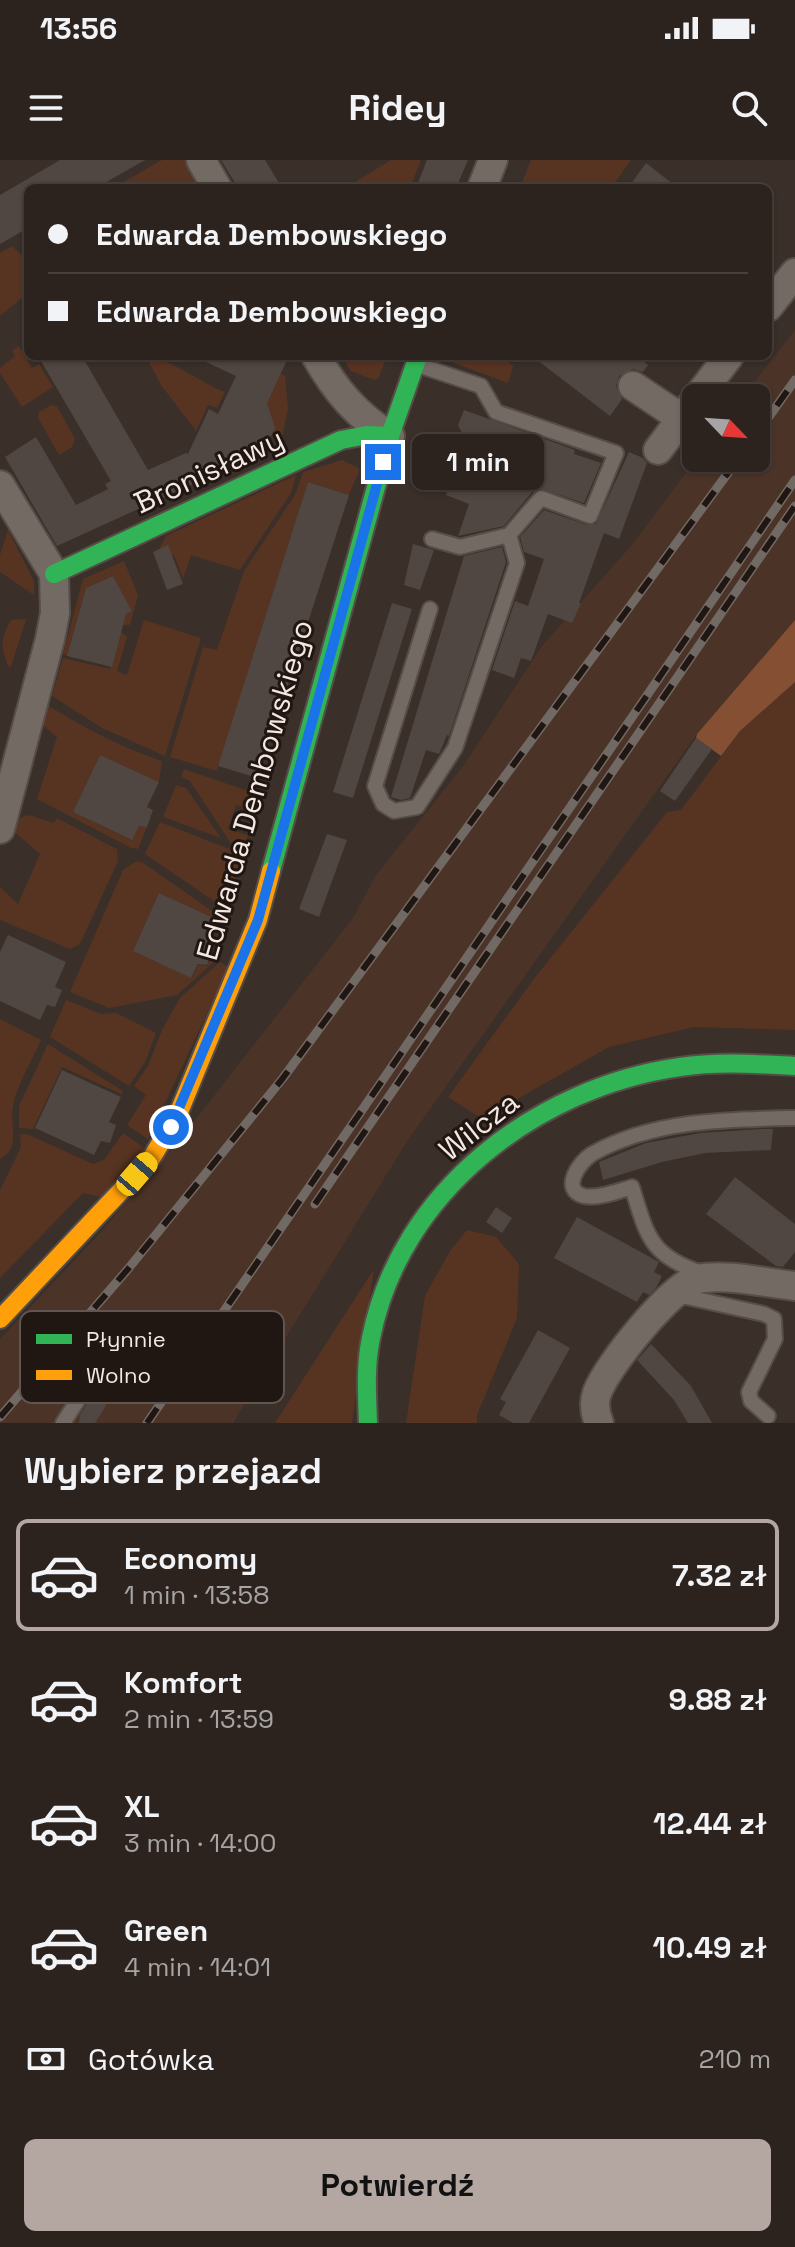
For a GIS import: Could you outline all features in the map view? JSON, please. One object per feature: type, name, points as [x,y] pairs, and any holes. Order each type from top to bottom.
[{"type":"street","points":[[201,160],[215,184]]},
{"type":"street","points":[[484,184],[493,160]]},
{"type":"street","points":[[772,298],[795,273]]},
{"type":"street","points":[[319,360],[346,401],[368,422],[390,436]]},
{"type":"street","name":"Edwarda Dembowskiego","points":[[0,1319],[151,1159],[179,1112],[258,920],[390,436],[416,360]]},
{"type":"street","points":[[706,384],[723,360]]},
{"type":"street","points":[[633,386],[682,402]]},
{"type":"street","points":[[658,450],[682,417]]},
{"type":"street","name":"Bronisławy","points":[[54,574],[341,440],[367,435],[390,436]]},
{"type":"street","points":[[0,485],[54,574],[57,590],[53,626],[0,829]]},
{"type":"street","name":"Wilcza","points":[[368,1423],[366,1380],[369,1349],[376,1316],[388,1283],[416,1230],[440,1195],[490,1147],[550,1107],[588,1090],[642,1073],[728,1062],[795,1066]]},
{"type":"street","points":[[599,1423],[594,1407],[597,1392],[606,1375],[673,1294],[696,1280],[716,1277],[795,1286]]},
{"type":"lane","points":[[416,360],[481,386],[496,412],[616,453],[590,516],[541,498],[509,535],[460,547],[432,539]]},
{"type":"lane","points":[[430,609],[375,786],[383,804],[394,811],[417,807],[455,748],[517,563],[509,535]]},
{"type":"lane","points":[[716,1277],[678,1264],[650,1241],[632,1187],[580,1195],[574,1188],[572,1177],[589,1155],[616,1143],[680,1125],[795,1118]]},
{"type":"lane","points":[[673,1294],[764,1314],[774,1319],[775,1339],[749,1392],[751,1401],[768,1416]]},
{"type":"lane","points":[[63,1423],[76,1403]]},
{"type":"shaded area","points":[[162,160],[186,160],[199,184],[120,184]]},
{"type":"shaded area","points":[[391,160],[421,160],[412,184],[355,182]]},
{"type":"shaded area","points":[[531,160],[631,160],[614,184],[522,184]]},
{"type":"shaded area","points":[[12,246],[24,257],[24,296],[0,316],[0,253]]},
{"type":"shaded area","points":[[795,330],[795,620],[697,734],[408,1140],[284,1341],[284,1311],[26,1311],[100,1233],[177,1143],[353,918],[376,875],[464,765],[542,646],[631,546],[686,472],[770,472],[770,384],[753,384]]},
{"type":"shaded area","points":[[19,346],[24,360],[32,368],[39,364],[53,387],[22,407],[0,373],[0,368],[15,356],[12,350]]},
{"type":"shaded area","points":[[148,360],[163,360],[225,392],[217,408],[208,405],[196,431],[161,385]]},
{"type":"shaded area","points":[[344,360],[385,360],[378,379],[351,371]]},
{"type":"shaded area","points":[[446,360],[506,360],[513,366],[508,383]]},
{"type":"shaded area","points":[[281,374],[285,376],[288,409],[282,438],[272,434],[262,403]]},
{"type":"shaded area","points":[[51,405],[57,406],[75,439],[72,447],[59,455],[38,418],[39,412]]},
{"type":"shaded area","points":[[342,460],[359,471],[349,495],[308,482],[217,771],[170,757],[203,647],[217,650],[244,571],[295,495],[303,472]]},
{"type":"shaded area","points":[[296,475],[291,493],[240,570],[191,555],[183,579],[174,555],[157,561],[155,557],[166,536]]},
{"type":"shaded area","points":[[8,530],[34,581],[34,595],[0,572],[0,555]]},
{"type":"shaded area","points":[[124,561],[138,595],[130,625],[123,625],[126,614],[132,611],[113,576],[86,588],[67,656],[63,654],[83,579]]},
{"type":"shaded area","points":[[26,619],[10,669],[3,650],[5,633],[11,620]]},
{"type":"shaded area","points":[[144,620],[201,638],[165,756],[102,728],[52,696],[63,658],[110,669],[121,632],[127,637],[117,671],[127,675]]},
{"type":"shaded area","points":[[795,620],[795,682],[740,731],[721,756],[696,738],[697,734]]},
{"type":"shaded area","points":[[795,682],[795,1030],[694,1027],[609,1047],[482,1119],[448,1097],[533,980],[667,812],[681,810],[740,731]]},
{"type":"shaded area","points":[[47,705],[117,743],[162,761],[159,782],[100,755],[73,812],[131,840],[139,826],[147,827],[138,849],[37,799],[57,737],[41,724]]},
{"type":"shaded area","points":[[184,769],[254,793],[253,810],[236,805],[228,829],[248,835],[244,848],[230,842],[190,781],[181,777]]},
{"type":"shaded area","points":[[176,785],[186,788],[221,838],[163,817]]},
{"type":"shaded area","points":[[29,815],[54,823],[57,818],[117,849],[118,861],[80,944],[70,949],[0,920],[0,887],[18,904],[40,854],[10,828]]},
{"type":"shaded area","points":[[160,822],[242,854],[227,910],[145,854]]},
{"type":"shaded area","points":[[135,862],[142,862],[219,916],[218,920],[159,893],[133,951],[192,978],[198,965],[207,966],[211,957],[216,960],[177,995],[109,1008],[70,992],[123,870]]},
{"type":"shaded area","points":[[220,962],[229,967],[148,1139],[127,1125],[146,1095],[134,1086],[148,1066],[162,1030],[180,998]]},
{"type":"shaded area","points":[[66,1000],[101,1014],[116,1013],[156,1033],[145,1062],[129,1086],[50,1037]]},
{"type":"shaded area","points":[[0,1019],[41,1040],[15,1098],[11,1149],[0,1159]]},
{"type":"shaded area","points":[[48,1044],[123,1091],[121,1094],[62,1067],[33,1129],[19,1128],[19,1106]]},
{"type":"shaded area","points":[[123,1133],[146,1149],[106,1198],[83,1193],[0,1278],[0,1190],[21,1147],[20,1134],[29,1135],[93,1164],[104,1160]]},
{"type":"shaded area","points":[[467,1230],[496,1237],[519,1264],[517,1318],[477,1415],[477,1423],[406,1423],[425,1296],[450,1251]]},
{"type":"shaded area","points":[[374,1269],[352,1423],[275,1423]]},
{"type":"shaded area","points":[[20,1318],[20,1403],[245,1403],[233,1423],[0,1423],[0,1339]]},
{"type":"building","points":[[60,160],[145,160],[103,184],[24,184],[24,230],[0,244],[0,195]]},
{"type":"building","points":[[221,160],[265,160],[280,184],[236,184]]},
{"type":"building","points":[[427,160],[468,160],[458,184],[418,184]]},
{"type":"building","points":[[646,163],[673,184],[631,184]]},
{"type":"building","points":[[40,360],[84,360],[148,470],[188,454],[209,409],[218,414],[236,376],[202,360],[287,360],[267,403],[275,428],[263,452],[229,468],[226,466],[224,470],[57,546],[5,457],[36,437],[76,505],[108,489],[105,484],[111,481]]},
{"type":"building","points":[[537,360],[641,360],[648,365],[643,372],[633,369],[619,376],[616,386],[622,399],[610,416]]},
{"type":"building","points":[[464,410],[575,450],[574,454],[601,463],[584,503],[539,488],[504,526],[458,536],[469,504],[446,495],[466,441],[458,425]]},
{"type":"building","points":[[629,452],[647,463],[619,539],[604,533],[572,623],[548,614],[531,661],[521,658],[514,678],[492,670],[515,601],[528,606],[544,559],[524,552],[520,537],[544,510],[587,525],[596,524]]},
{"type":"building","points":[[308,482],[349,495],[258,778],[218,766]]},
{"type":"building","points":[[413,544],[434,550],[420,590],[404,585]]},
{"type":"building","points":[[168,545],[183,584],[167,590],[153,552]]},
{"type":"building","points":[[502,547],[506,562],[449,736],[439,754],[426,750],[410,798],[401,800],[391,797],[464,556]]},
{"type":"building","points":[[113,576],[132,611],[126,614],[112,667],[67,656],[86,588]]},
{"type":"building","points":[[392,603],[412,609],[353,798],[333,792]]},
{"type":"building","points":[[696,738],[712,749],[675,801],[660,791]]},
{"type":"building","points":[[100,755],[159,782],[147,807],[153,810],[147,827],[139,826],[132,840],[73,812]]},
{"type":"building","points":[[327,834],[347,840],[319,917],[299,909]]},
{"type":"building","points":[[159,893],[218,920],[206,945],[213,948],[207,965],[198,964],[191,978],[133,951]]},
{"type":"building","points":[[8,935],[66,962],[55,987],[62,990],[55,1007],[47,1005],[40,1020],[0,1001],[0,952]]},
{"type":"building","points":[[62,1070],[121,1097],[109,1122],[116,1125],[110,1143],[101,1141],[94,1155],[35,1128]]},
{"type":"building","points":[[773,1129],[771,1150],[705,1153],[603,1180],[599,1162],[646,1143],[700,1133]]},
{"type":"building","points":[[735,1177],[795,1224],[795,1252],[783,1267],[776,1266],[706,1214]]},
{"type":"building","points":[[496,1207],[512,1218],[502,1233],[486,1222]]},
{"type":"building","points":[[577,1217],[659,1262],[654,1272],[662,1276],[656,1288],[649,1295],[643,1292],[637,1302],[554,1258]]},
{"type":"building","points":[[538,1330],[570,1348],[529,1423],[513,1423],[499,1415],[506,1402],[500,1399]]},
{"type":"building","points":[[651,1344],[691,1386],[712,1423],[688,1423],[674,1400],[637,1360]]},
{"type":"building","points":[[88,1403],[108,1403],[95,1423],[79,1423]]},
{"type":"railway","points":[[770,415],[795,380]]},
{"type":"railway","points":[[92,1311],[283,1078],[729,472]]},
{"type":"railway","points":[[224,1311],[795,480]]},
{"type":"railway","points":[[315,1204],[795,506]]},
{"type":"railway","points":[[0,1417],[20,1394]]},
{"type":"railway","points":[[147,1423],[161,1403]]},
{"type":"traffic: fast","points":[[271,871],[390,436],[417,360]]},
{"type":"traffic: fast","points":[[54,574],[341,440],[367,435],[390,436]]},
{"type":"traffic: fast","points":[[368,1423],[369,1349],[387,1285],[411,1236],[444,1193],[483,1155],[527,1123],[575,1097],[627,1078],[709,1064],[795,1066]]},
{"type":"traffic: slow","points":[[0,1319],[151,1159],[179,1112],[258,920],[271,871]]},
{"type":"route","points":[[171,1127],[258,920],[383,462]]}]
